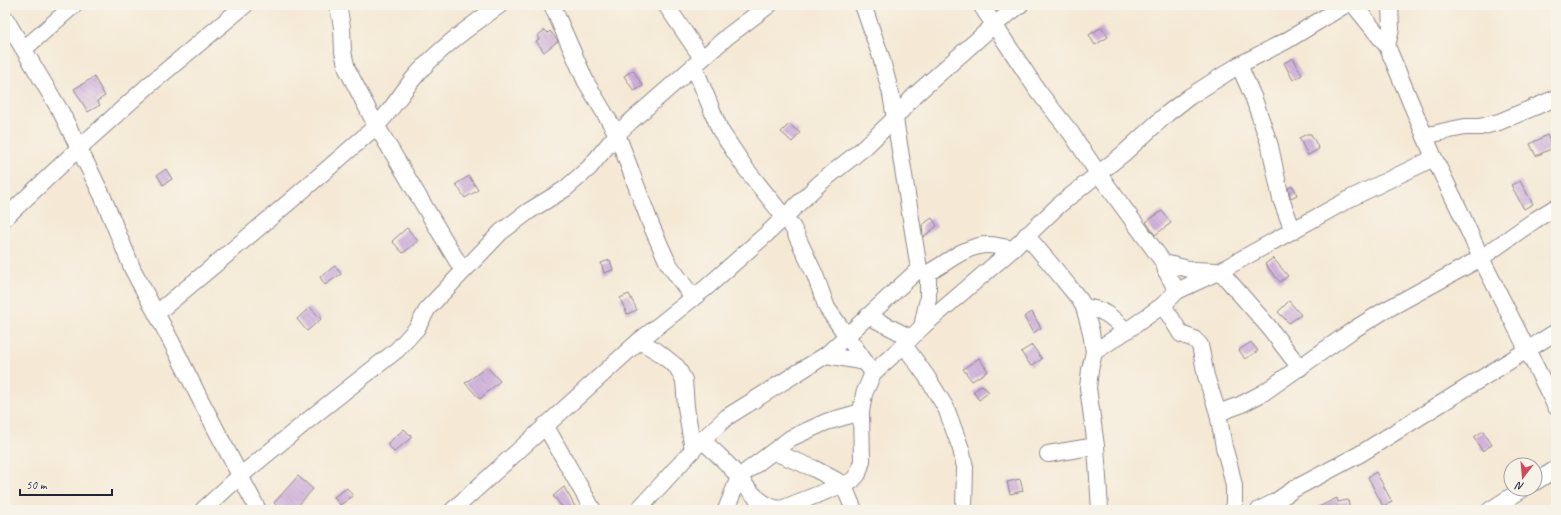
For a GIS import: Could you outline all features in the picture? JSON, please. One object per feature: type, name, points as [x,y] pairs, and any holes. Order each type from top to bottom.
[{"type":"street","points":[[15,44],[74,5]]},
{"type":"street","points":[[5,218],[79,148],[149,85],[245,5]]},
{"type":"street","points":[[338,5],[342,27],[343,52],[347,70],[376,125],[463,271]]},
{"type":"street","points":[[156,313],[261,226],[376,125],[412,80],[435,55],[500,5]]},
{"type":"street","points":[[552,5],[586,82],[617,134],[651,225],[668,263],[693,298]]},
{"type":"street","points":[[666,5],[698,62],[720,130],[746,169],[793,228],[802,245],[828,308],[868,368],[861,412],[862,461],[858,474],[852,480],[781,509],[774,509],[752,492],[714,451],[697,445]]},
{"type":"street","points":[[203,510],[240,476],[317,412],[397,350],[417,328],[428,308],[501,232],[529,211],[565,189],[589,168],[617,134],[698,62],[769,5]]},
{"type":"street","points":[[863,5],[881,57],[891,94],[894,119],[924,271],[928,299],[913,337],[927,377],[946,408],[961,449],[964,468],[964,510]]},
{"type":"street","points":[[981,5],[1038,91],[1071,133],[1098,173],[1164,262],[1166,271],[1177,291]]},
{"type":"street","points":[[453,510],[639,341],[733,264],[820,183],[865,147],[894,119],[914,96],[994,25],[1020,5]]},
{"type":"street","points":[[868,368],[913,337],[1013,249],[1058,206],[1123,154],[1188,97],[1239,65],[1286,41],[1345,5]]},
{"type":"street","points":[[1354,5],[1387,46],[1434,158],[1481,258],[1556,407]]},
{"type":"street","points":[[1387,46],[1391,29],[1390,5]]},
{"type":"street","points":[[5,18],[15,44],[61,112],[102,195],[133,270],[258,510]]},
{"type":"street","points":[[1239,65],[1254,99],[1270,146],[1281,199],[1294,231]]},
{"type":"street","points":[[891,94],[914,96]]},
{"type":"street","points":[[1425,136],[1465,127],[1480,127],[1499,122],[1556,98]]},
{"type":"street","points":[[1094,352],[1126,332],[1163,305],[1177,291],[1220,271],[1351,198],[1434,158]]},
{"type":"street","points":[[1218,413],[1262,393],[1353,330],[1382,312],[1481,258],[1556,207]]},
{"type":"street","points":[[1026,235],[1064,279],[1084,307],[1091,332],[1094,352],[1088,388],[1096,446],[1100,510]]},
{"type":"street","points":[[638,510],[697,445],[727,417],[826,355],[868,316],[924,271],[963,252],[980,246],[997,246],[1013,249]]},
{"type":"street","points":[[1164,262],[1193,270],[1220,271],[1268,326],[1300,368]]},
{"type":"street","points":[[1163,305],[1181,334],[1194,339],[1200,345],[1206,376],[1218,413],[1224,447],[1234,486],[1234,510]]},
{"type":"street","points":[[1084,307],[1102,311],[1115,320],[1126,332]]},
{"type":"street","points":[[868,316],[913,337]]},
{"type":"street","points":[[1259,510],[1275,502],[1294,489],[1360,454],[1556,332]]},
{"type":"street","points":[[639,341],[657,351],[677,367],[684,380],[686,407],[697,445]]},
{"type":"street","points":[[826,355],[868,368]]},
{"type":"street","points":[[726,510],[739,477],[791,438],[839,417],[861,412]]},
{"type":"street","points":[[545,425],[593,510]]},
{"type":"street","points":[[1048,454],[1096,446]]},
{"type":"street","points":[[774,452],[813,468],[843,484],[854,510]]},
{"type":"street","points":[[1543,477],[1556,469]]},
{"type":"street","points":[[1490,510],[1510,497]]},
{"type":"building","points":[[1102,27],[1108,37],[1095,45],[1089,35]]},
{"type":"building","points":[[545,30],[548,33],[550,31],[558,41],[544,52],[536,41],[539,39],[537,36]]},
{"type":"building","points":[[1293,58],[1302,75],[1293,80],[1284,63]]},
{"type":"building","points":[[633,70],[643,86],[634,91],[624,76]]},
{"type":"building","points":[[94,77],[105,96],[97,101],[100,105],[88,112],[74,89]]},
{"type":"building","points":[[789,124],[800,133],[792,142],[781,132]]},
{"type":"building","points":[[1307,134],[1311,134],[1319,149],[1308,155],[1299,138]]},
{"type":"building","points":[[1547,135],[1553,148],[1536,156],[1530,144]]},
{"type":"building","points":[[166,169],[172,179],[163,185],[157,175]]},
{"type":"building","points":[[469,176],[478,190],[465,198],[456,184]]},
{"type":"building","points":[[1520,181],[1533,204],[1524,209],[1511,185]]},
{"type":"building","points":[[1293,186],[1297,195],[1291,198],[1288,188]]},
{"type":"building","points":[[1162,211],[1171,223],[1155,235],[1146,222]]},
{"type":"building","points":[[932,218],[937,226],[923,237],[922,225]]},
{"type":"building","points":[[407,228],[418,241],[403,253],[392,241]]},
{"type":"building","points":[[1273,258],[1288,276],[1280,282],[1265,264]]},
{"type":"building","points":[[610,260],[613,270],[604,273],[601,263]]},
{"type":"building","points":[[335,266],[341,274],[325,285],[320,277]]},
{"type":"building","points":[[629,294],[637,310],[627,314],[620,298]]},
{"type":"building","points":[[1289,301],[1301,315],[1289,323],[1278,312]]},
{"type":"building","points":[[310,307],[321,319],[307,331],[297,319]]},
{"type":"building","points":[[1032,312],[1041,328],[1033,333],[1024,317]]},
{"type":"building","points":[[1251,342],[1258,351],[1245,359],[1239,350]]},
{"type":"building","points":[[1032,345],[1042,359],[1031,366],[1021,352]]},
{"type":"building","points":[[979,358],[988,371],[972,381],[963,369]]},
{"type":"building","points":[[487,367],[500,381],[480,399],[465,383]]},
{"type":"building","points":[[982,385],[989,392],[979,400],[973,392]]},
{"type":"building","points":[[404,429],[412,437],[394,452],[387,444]]},
{"type":"building","points":[[1483,431],[1492,445],[1482,451],[1474,437]]},
{"type":"building","points":[[1376,472],[1392,502],[1383,506],[1368,477]]},
{"type":"building","points":[[298,476],[313,489],[294,510],[282,510],[274,503]]},
{"type":"building","points":[[1020,479],[1023,491],[1010,494],[1007,482]]},
{"type":"building","points":[[564,487],[577,510],[565,510],[553,496]]},
{"type":"building","points":[[347,488],[353,496],[340,505],[334,497]]},
{"type":"building","points":[[1337,498],[1338,502],[1348,500],[1350,510],[1312,510]]}]
